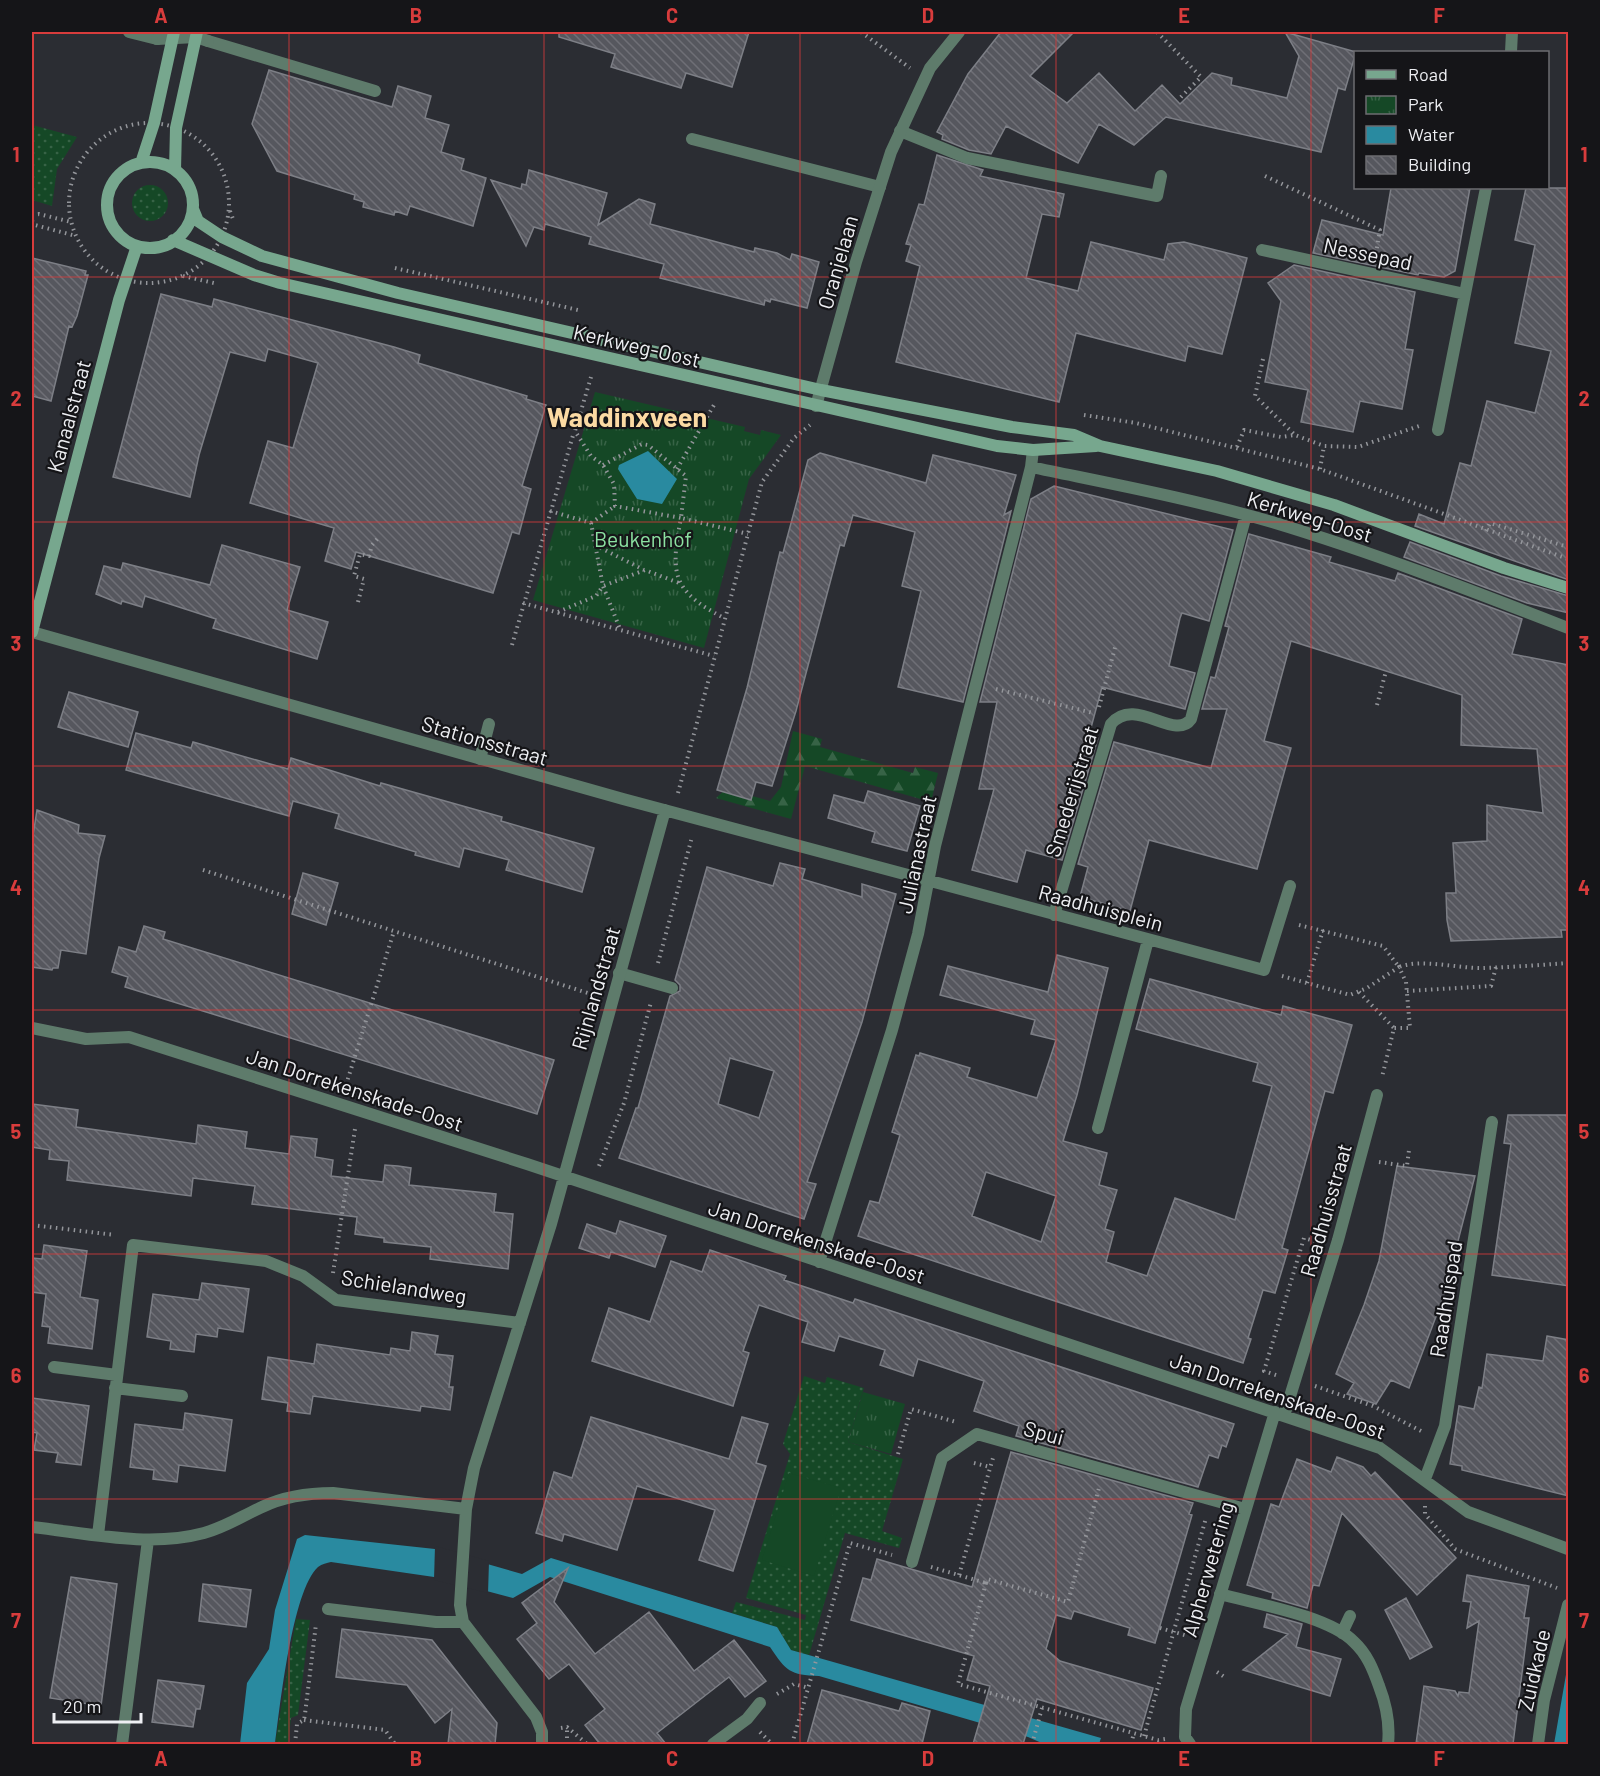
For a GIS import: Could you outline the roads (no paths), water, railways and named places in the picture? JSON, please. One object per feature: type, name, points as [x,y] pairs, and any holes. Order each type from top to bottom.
[{"type":"main road","points":[[141,163],[154,123],[173,34]]},
{"type":"main road","points":[[175,170],[176,128],[196,34]]},
{"type":"main road","points":[[156,162],[175,170],[188,185],[193,209],[187,226],[173,240],[157,247],[137,246],[119,234],[111,224],[107,212],[107,200],[116,178],[126,169],[141,163],[156,162]]},
{"type":"main road","name":"Kerkweg-Oost","points":[[193,209],[198,221],[222,237],[262,256],[398,293],[821,390],[1012,427],[1074,435],[1100,446],[1288,490],[1378,520],[1504,568],[1569,588]]},
{"type":"main road","name":"Kerkweg-Oost","points":[[173,240],[254,275],[280,283],[816,406],[998,446],[1033,450],[1100,446]]},
{"type":"main road","name":"Kanaalstraat","points":[[32,632],[137,246]]},
{"type":"street","points":[[129,32],[157,39],[173,34],[196,34],[208,41],[375,91]]},
{"type":"street","name":"Oranjelaan","points":[[816,406],[856,262],[900,131],[930,68],[959,32]]},
{"type":"street","points":[[1510,51],[1512,32]]},
{"type":"street","points":[[900,131],[967,158],[1157,196],[1161,176]]},
{"type":"street","points":[[692,139],[880,187]]},
{"type":"street","points":[[1438,430],[1486,189]]},
{"type":"street","name":"Nessepad","points":[[1262,250],[1465,294]]},
{"type":"street","name":"Julianastraat","points":[[819,1262],[895,1020],[924,910],[935,846],[1032,466],[1033,450]]},
{"type":"street","name":"Kerkweg-Oost","points":[[1032,466],[1141,488],[1246,515],[1420,571],[1569,628]]},
{"type":"street","name":"Smederijstraat","points":[[1054,915],[1111,724],[1117,716],[1128,713],[1178,726],[1188,723],[1191,719],[1246,515]]},
{"type":"street","name":"Stationsstraat","points":[[32,632],[664,810],[929,880]]},
{"type":"street","points":[[480,759],[489,724]]},
{"type":"street","name":"Rijnlandstraat","points":[[564,1178],[664,810]]},
{"type":"street","name":"Raadhuisplein","points":[[929,880],[1264,970],[1290,886]]},
{"type":"street","points":[[1098,1128],[1148,940]]},
{"type":"street","points":[[619,973],[672,988]]},
{"type":"street","name":"Jan Dorrekenskade-Oost","points":[[32,1028],[86,1039],[129,1037],[591,1186],[1280,1414],[1380,1448],[1468,1512],[1569,1549]]},
{"type":"street","name":"Raadhuisstraat","points":[[1280,1414],[1360,1159],[1377,1095]]},
{"type":"street","name":"Raadhuispad","points":[[1425,1479],[1445,1426],[1492,1122]]},
{"type":"street","points":[[542,1738],[536,1717],[463,1622],[461,1590],[466,1509],[474,1468],[564,1178]]},
{"type":"street","name":"Schielandweg","points":[[117,1375],[133,1245],[266,1261],[303,1276],[336,1300],[520,1323]]},
{"type":"street","points":[[54,1367],[117,1375],[98,1535]]},
{"type":"street","points":[[115,1388],[182,1396]]},
{"type":"street","name":"Alpherwetering","points":[[1187,1741],[1186,1709],[1245,1509],[1280,1414]]},
{"type":"street","name":"Spui","points":[[912,1562],[942,1458],[977,1434],[1245,1509]]},
{"type":"street","points":[[32,1527],[148,1540],[202,1534],[228,1526],[278,1501],[313,1493],[333,1493],[466,1509]]},
{"type":"street","points":[[122,1744],[148,1540]]},
{"type":"street","points":[[1220,1594],[1331,1625],[1354,1641],[1371,1663],[1382,1694],[1389,1729],[1388,1744]]},
{"type":"street","name":"Zuidkade","points":[[1538,1744],[1544,1700],[1569,1605]]},
{"type":"street","points":[[328,1609],[436,1622],[463,1622]]},
{"type":"street","points":[[1342,1633],[1350,1616]]},
{"type":"street","points":[[713,1744],[747,1719],[760,1703]]},
{"type":"water","points":[[648,451],[677,479],[662,504],[637,499],[618,469],[619,465]]},
{"type":"water","points":[[305,1535],[435,1549],[522,1574],[551,1558],[777,1627],[791,1650],[1101,1738],[1099,1744],[1044,1744],[1028,1737],[819,1676],[795,1673],[780,1662],[770,1647],[550,1577],[513,1598],[434,1577],[331,1562],[318,1567],[309,1580],[301,1600],[284,1678],[275,1744],[240,1744],[247,1683],[269,1649],[275,1610],[297,1539]]},
{"type":"water","points":[[1568,1663],[1568,1744],[1554,1744]]},
{"type":"district","name":"Waddinxveen","points":[[627,416]]},
{"type":"park label","name":"Beukenhof","points":[[643,538]]}]
